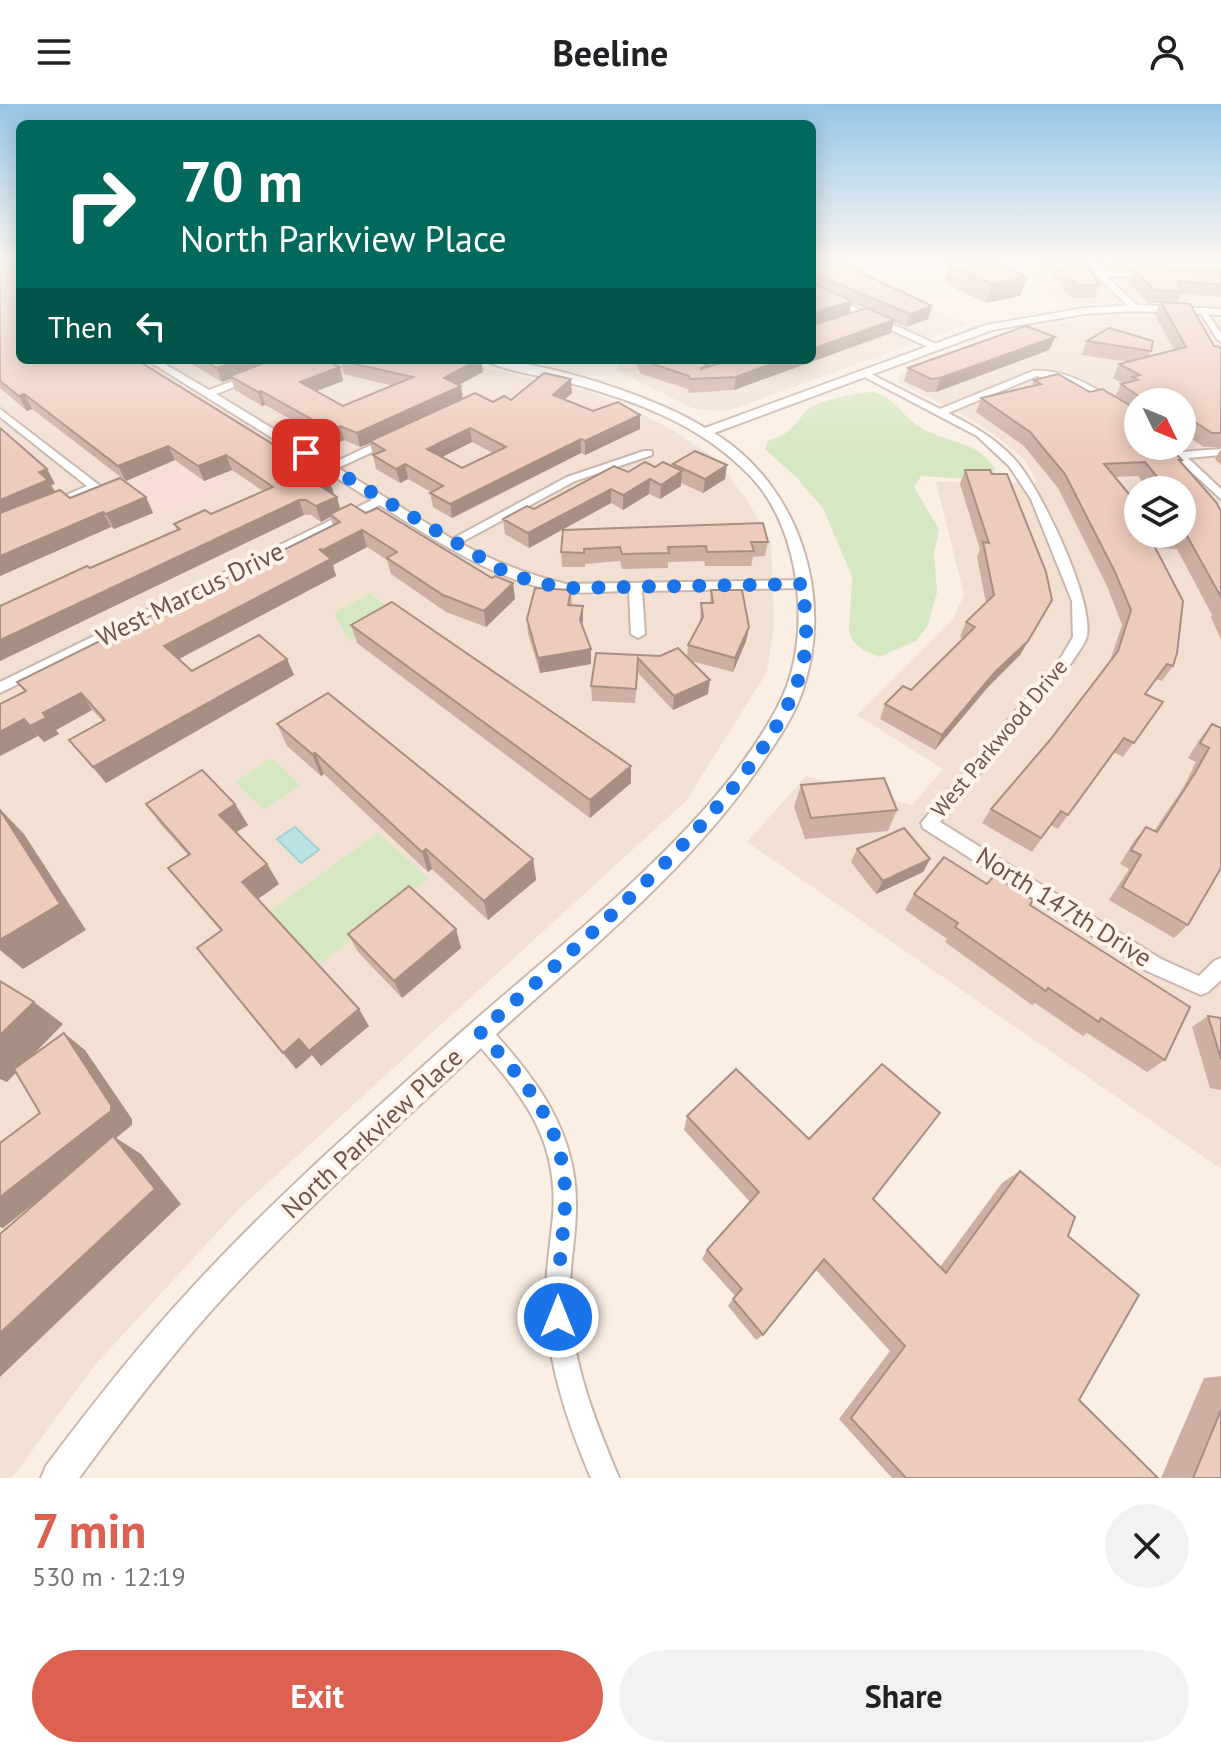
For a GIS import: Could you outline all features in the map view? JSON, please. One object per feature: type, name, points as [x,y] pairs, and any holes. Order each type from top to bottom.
[{"type":"street","points":[[888,326],[933,346]]},
{"type":"street","points":[[705,432],[994,326]]},
{"type":"street","points":[[159,364],[380,500],[505,572],[534,582],[566,588],[803,584]]},
{"type":"street","name":"North Parkview Place","points":[[58,1478],[166,1340],[290,1209],[663,865],[764,748],[794,689],[805,651],[803,584],[797,547],[780,504],[745,463],[705,432],[633,396],[507,364]]},
{"type":"street","points":[[1063,377],[1074,368]]},
{"type":"street","points":[[942,412],[1036,373],[1075,381],[1124,414]]},
{"type":"street","points":[[208,394],[260,374]]},
{"type":"street","name":"West Parkwood Drive","points":[[864,374],[981,434],[1013,464],[1037,499],[1062,554],[1081,616],[1080,637],[1067,659],[929,823]]},
{"type":"street","points":[[0,412],[14,430],[95,487],[39,510]]},
{"type":"street","points":[[330,468],[403,434]]},
{"type":"street","points":[[1196,454],[1221,452]]},
{"type":"street","points":[[454,542],[571,479],[648,453]]},
{"type":"street","points":[[1186,460],[1221,496]]},
{"type":"street","name":"West Marcus Drive","points":[[0,688],[380,500]]},
{"type":"street","points":[[635,588],[638,634]]},
{"type":"street","name":"North 147th Drive","points":[[929,823],[1154,965],[1201,986],[1221,967]]},
{"type":"street","points":[[480,1032],[539,1102],[558,1147],[565,1204],[557,1296],[561,1336],[569,1379],[605,1478]]},
{"type":"shaded area","points":[[0,326],[13,326],[16,364],[465,364],[588,391],[673,430],[716,459],[747,500],[771,542],[774,626],[767,672],[686,801],[238,1210],[95,1365],[12,1478],[0,1478]]},
{"type":"shaded area","points":[[816,326],[962,326],[727,411],[694,409],[618,371],[617,364],[816,364]]},
{"type":"shaded area","points":[[1041,326],[1221,326],[1221,1169],[747,842],[806,776],[912,805],[943,769],[857,715],[953,619],[964,595],[936,482],[1038,483],[1024,459],[996,436],[962,414],[899,383],[900,375],[984,342]]},
{"type":"shaded area","points":[[192,461],[227,485],[161,514],[132,491],[106,485],[137,484]]},
{"type":"green space","points":[[873,392],[887,398],[912,422],[928,432],[979,452],[995,469],[993,475],[965,479],[921,476],[914,487],[939,529],[934,554],[937,592],[928,625],[916,641],[879,657],[863,650],[853,641],[849,631],[852,577],[823,508],[796,477],[765,449],[768,441],[786,433],[811,407]]},
{"type":"green space","points":[[370,594],[398,614],[350,642],[334,613]]},
{"type":"green space","points":[[271,758],[301,785],[264,810],[235,782]]},
{"type":"green space","points":[[378,833],[428,878],[320,964],[269,912]]},
{"type":"water","points":[[295,827],[319,850],[301,863],[277,839]]},
{"type":"building","points":[[0,326],[16,326],[16,364],[143,364],[329,479],[317,484],[337,497],[316,506],[299,500],[0,640],[0,606],[87,566],[90,568],[180,529],[174,524],[205,510],[211,514],[273,487],[226,455],[198,466],[168,446],[118,466],[24,394],[19,396],[0,381]]},
{"type":"building","points":[[816,326],[877,326],[816,348]]},
{"type":"building","points":[[1026,326],[1055,337],[940,378],[931,379],[908,368]]},
{"type":"building","points":[[1174,326],[1203,326],[1214,346],[1221,349],[1221,433],[1212,433],[1196,423],[1196,388],[1127,388],[1121,384],[1138,380],[1132,377],[1140,375],[1119,364],[1186,347]]},
{"type":"building","points":[[1109,328],[1153,341],[1151,351],[1087,341]]},
{"type":"building","points":[[262,364],[334,364],[340,367],[300,382],[343,406],[413,377],[354,364],[470,364],[444,378],[461,386],[357,433],[340,426],[331,430],[230,376]]},
{"type":"building","points":[[653,364],[708,365],[700,369],[717,364],[771,364],[736,377],[690,379],[689,376]]},
{"type":"building","points":[[544,373],[571,379],[553,395],[593,411],[618,402],[640,415],[585,441],[581,439],[450,504],[430,493],[443,486],[405,464],[396,469],[373,455],[385,450],[370,441],[475,393],[493,402],[504,396],[511,400]],"holes":[[[470,428],[506,447],[462,468],[427,449]]]},
{"type":"building","points":[[1058,374],[1090,392],[1102,389],[1124,402],[1124,460],[1179,460],[1193,476],[1156,476],[1145,462],[1104,464],[1124,488],[1124,548],[1155,548],[1183,601],[1177,653],[1173,666],[1167,664],[1145,694],[1163,702],[1134,743],[1124,738],[1068,815],[1061,811],[1041,838],[991,809],[1050,740],[1118,651],[1131,610],[1065,474],[1030,432],[981,398],[1041,384],[1034,380]]},
{"type":"building","points":[[0,428],[47,469],[39,472],[48,480],[0,500]]},
{"type":"building","points":[[695,451],[727,465],[705,479],[673,464]]},
{"type":"building","points":[[645,462],[655,467],[663,462],[682,471],[661,485],[650,479],[623,495],[611,489],[528,533],[503,519],[527,506],[534,509],[614,466],[628,472]]},
{"type":"building","points":[[965,470],[1007,474],[1046,572],[1052,600],[1028,641],[995,672],[942,735],[885,704],[903,686],[911,690],[975,627],[966,622],[994,595],[983,542],[989,543]]},
{"type":"building","points":[[120,478],[146,497],[0,556],[0,513],[60,490],[70,498]]},
{"type":"building","points":[[1196,479],[1221,511],[1221,597],[1194,548]]},
{"type":"building","points":[[351,504],[366,513],[377,508],[492,578],[495,576],[513,583],[484,611],[443,595],[387,558],[397,552],[362,530],[323,550],[319,549],[331,559],[164,646],[192,671],[259,635],[287,659],[93,767],[69,740],[105,720],[81,693],[43,713],[46,718],[30,726],[24,719],[0,732],[0,704],[26,691],[17,682],[340,522],[330,514]]},
{"type":"building","points":[[763,523],[768,542],[751,542],[754,551],[707,552],[706,546],[668,547],[669,553],[622,554],[620,547],[584,549],[584,553],[561,552],[563,530]]},
{"type":"building","points":[[535,588],[571,590],[568,605],[583,606],[580,620],[591,649],[538,658],[527,619]]},
{"type":"building","points":[[711,590],[742,590],[749,627],[735,658],[688,645],[703,617],[701,603],[713,603]]},
{"type":"building","points":[[392,602],[631,766],[590,800],[351,625]]},
{"type":"building","points":[[678,648],[710,680],[674,696],[638,658],[636,689],[591,686],[596,653],[660,656]]},
{"type":"building","points":[[328,693],[533,859],[484,901],[426,849],[422,852],[315,753],[312,754],[277,724]]},
{"type":"building","points":[[1212,724],[1221,728],[1221,868],[1188,925],[1122,887],[1141,855],[1131,850],[1146,827],[1157,832],[1195,773],[1209,748],[1200,743]]},
{"type":"building","points":[[202,770],[235,804],[219,815],[267,864],[242,882],[359,1009],[309,1051],[299,1039],[283,1053],[197,948],[222,930],[168,868],[190,854],[146,804]]},
{"type":"building","points":[[884,778],[897,810],[811,818],[801,785]]},
{"type":"building","points":[[0,810],[60,904],[0,940]]},
{"type":"building","points":[[904,828],[930,859],[883,881],[857,849]]},
{"type":"building","points":[[944,857],[987,884],[994,876],[1033,900],[1030,905],[1190,1007],[1165,1060],[1101,1018],[1099,1022],[1048,988],[1046,991],[955,927],[958,923],[914,894]]},
{"type":"building","points":[[409,886],[456,929],[394,981],[348,934]]},
{"type":"building","points":[[0,981],[34,1002],[0,1035]]},
{"type":"building","points":[[1208,1016],[1221,1018],[1221,1059]]},
{"type":"building","points":[[64,1033],[111,1105],[111,1111],[0,1197],[0,1143],[40,1113],[14,1069]]},
{"type":"building","points":[[882,1064],[940,1113],[873,1199],[946,1273],[1020,1171],[1075,1217],[1068,1236],[1139,1295],[1079,1400],[1158,1478],[906,1478],[851,1418],[905,1346],[824,1259],[763,1335],[733,1299],[742,1289],[707,1250],[759,1192],[687,1116],[736,1069],[809,1139]]},
{"type":"building","points":[[113,1136],[155,1189],[0,1333],[0,1234]]},
{"type":"building","points":[[1221,1410],[1221,1478],[1193,1478]]},
{"type":"route","points":[[306,453],[505,572],[534,582],[566,588],[803,584],[805,651],[794,689],[764,748],[663,865],[480,1032],[539,1102],[558,1147],[565,1204],[558,1317]]}]
